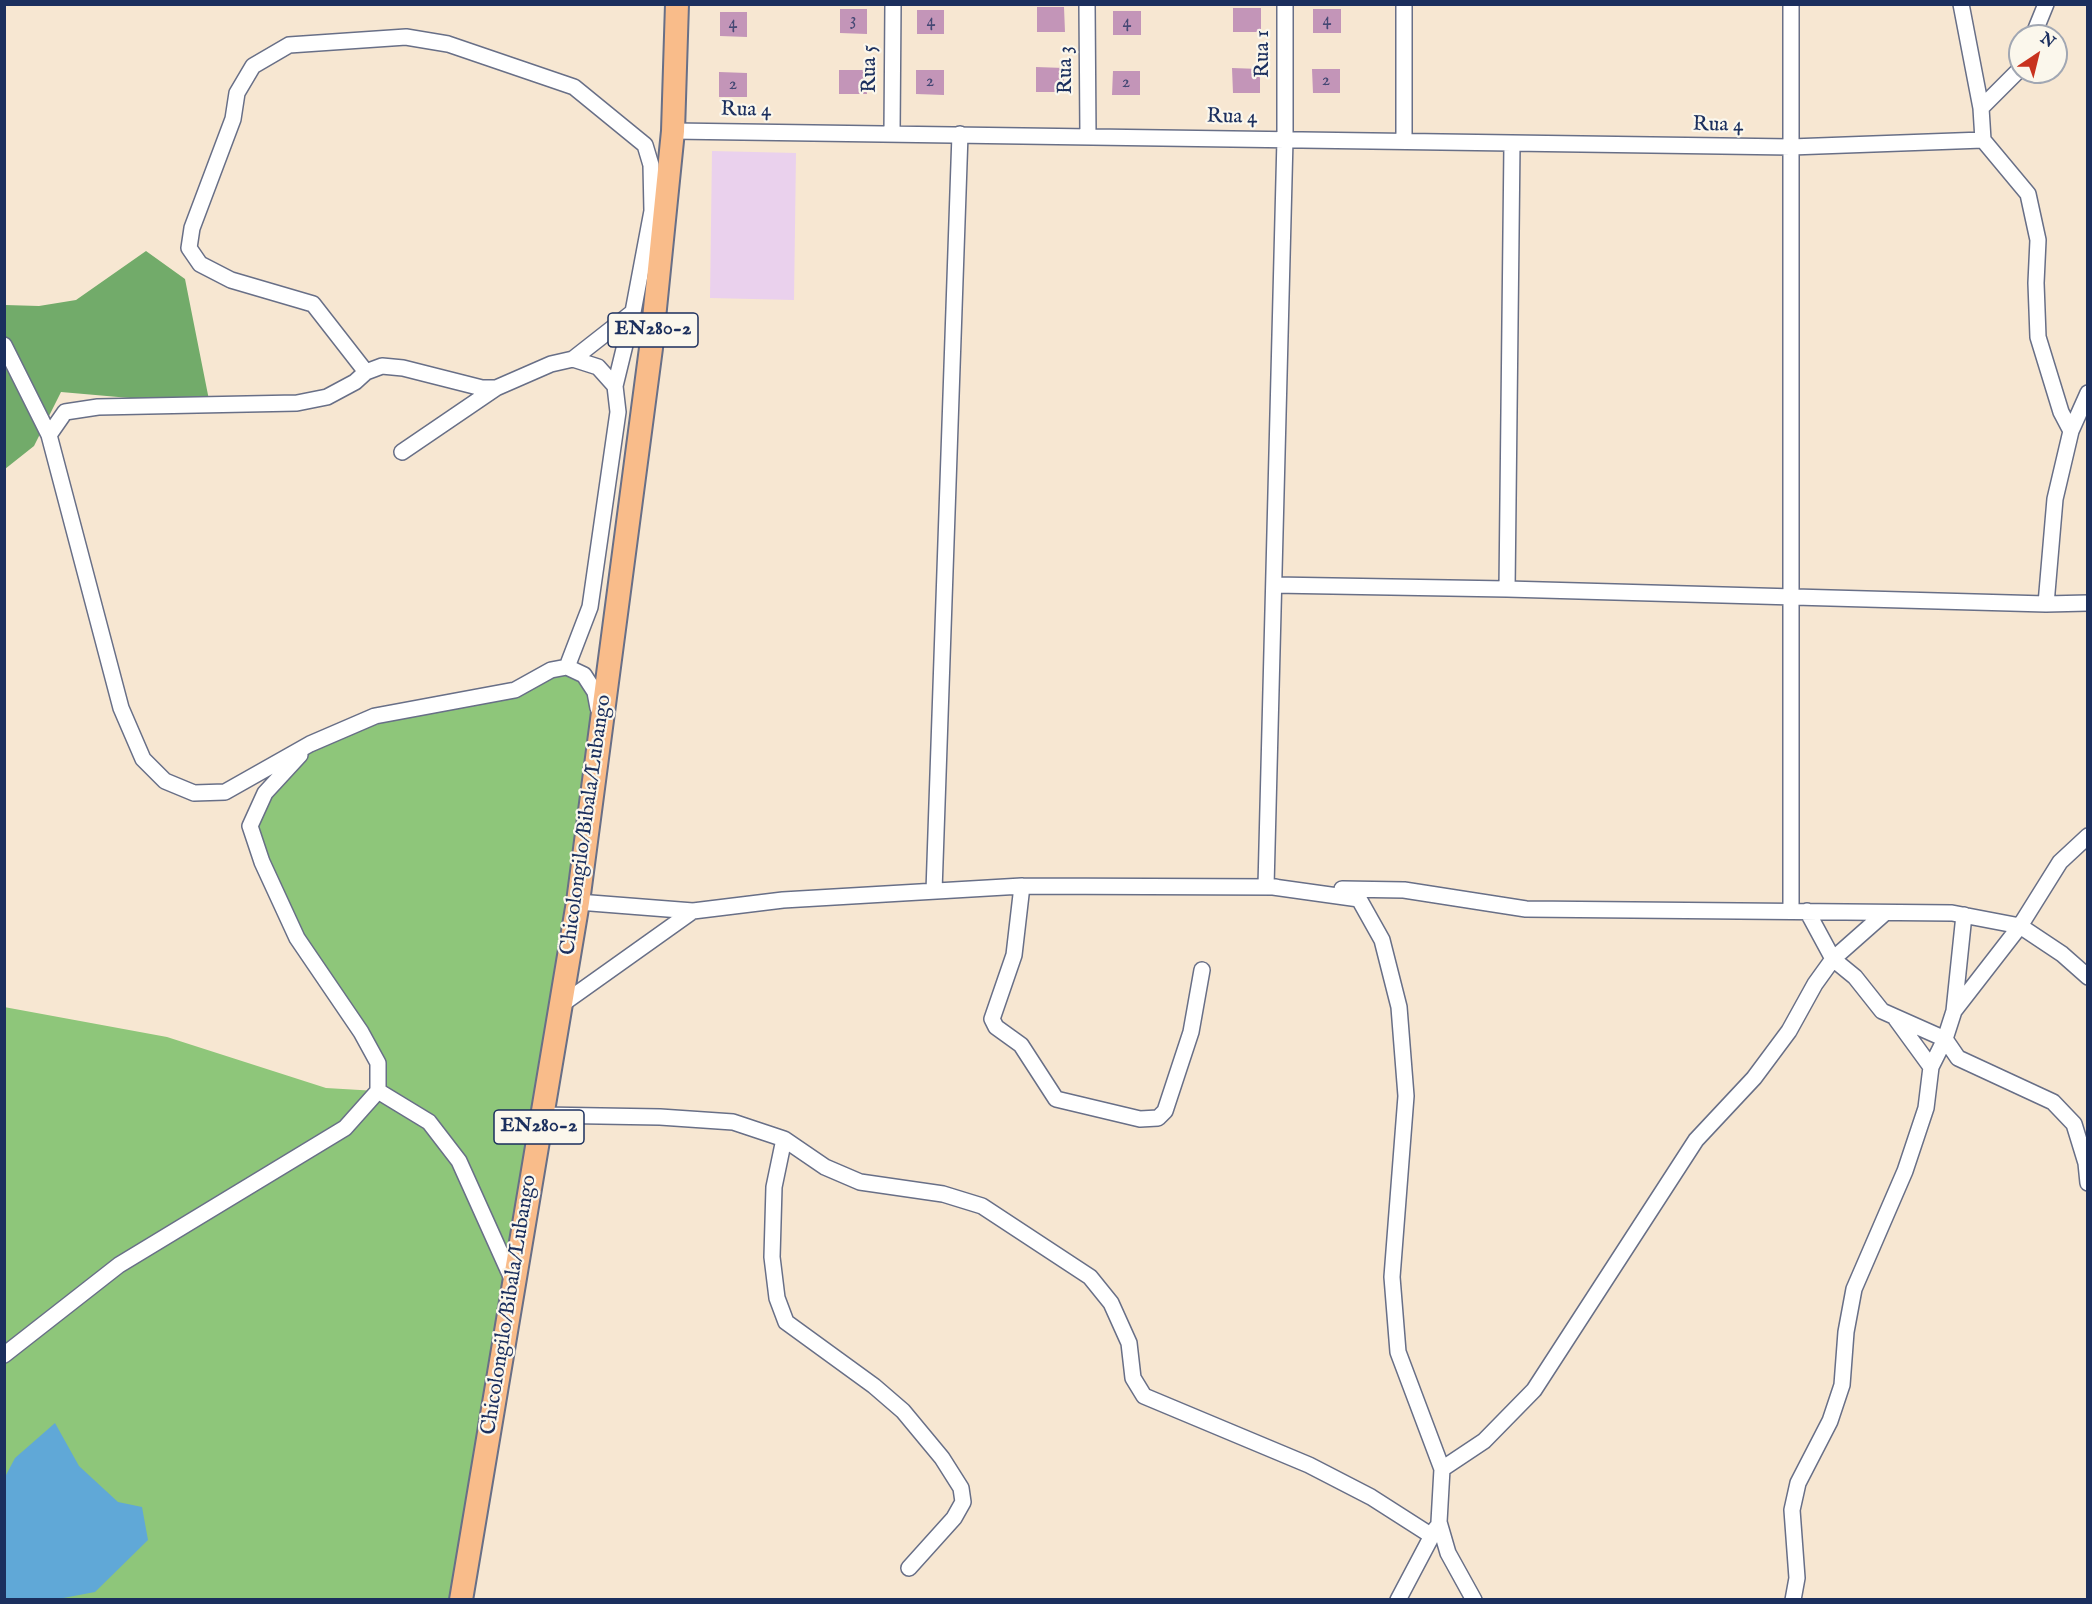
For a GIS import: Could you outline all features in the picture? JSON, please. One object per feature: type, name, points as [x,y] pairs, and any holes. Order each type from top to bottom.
[{"type":"main road","name":"EN280-2","points":[[673,131],[677,4]]},
{"type":"main road","name":"Chicolongilo/Bibala/Lubango","points":[[461,1599],[578,902],[651,348],[673,131]]},
{"type":"street","name":"Rua 5","points":[[892,133],[893,4]]},
{"type":"street","name":"Rua 3","points":[[1088,4],[1088,136]]},
{"type":"street","name":"Rua 1","points":[[1266,886],[1285,140],[1285,4]]},
{"type":"street","points":[[1404,4],[1404,141]]},
{"type":"street","points":[[1791,4],[1790,597],[1799,911],[1833,959],[1855,977],[1882,1011],[1896,1019],[1914,1023],[1945,1039],[1959,1058],[2053,1102],[2074,1124],[2086,1163],[2088,1183]]},
{"type":"street","points":[[1961,4],[1981,108],[1983,140],[2028,194],[2038,240],[2036,283],[2038,337],[2061,412],[2071,431]]},
{"type":"street","points":[[2038,24],[2046,4]]},
{"type":"street","points":[[366,372],[313,304],[231,280],[201,264],[189,248],[192,228],[233,119],[237,93],[253,66],[289,45],[406,37],[448,44],[574,87],[645,145],[651,165],[652,211],[633,312],[615,386],[618,412],[590,607],[567,667]]},
{"type":"street","points":[[1981,108],[2008,81]]},
{"type":"street","name":"Rua 4","points":[[673,131],[1791,147],[1983,140]]},
{"type":"street","points":[[934,891],[960,135]]},
{"type":"street","points":[[1507,589],[1512,144]]},
{"type":"street","points":[[402,452],[496,388],[551,364],[573,359],[633,312]]},
{"type":"street","points":[[4,345],[49,435],[121,708],[143,759],[165,782],[194,793],[225,792],[310,744],[375,716],[515,690],[551,670],[567,667],[584,675],[596,692],[600,729]]},
{"type":"street","points":[[573,359],[598,367],[615,386]]},
{"type":"street","points":[[49,435],[65,412],[98,407],[297,404],[327,397],[355,382],[366,372],[382,366],[403,368],[482,388],[496,388]]},
{"type":"street","points":[[2046,604],[2055,499],[2071,431],[2088,393]]},
{"type":"street","points":[[1274,585],[2046,604],[2088,603]]},
{"type":"street","points":[[4,1355],[119,1265],[345,1128],[378,1091],[378,1063],[361,1032],[297,938],[262,862],[250,826],[265,793],[310,744]]},
{"type":"street","points":[[1954,1011],[2020,926],[2060,862],[2088,836]]},
{"type":"street","points":[[1022,886],[1014,955],[992,1019],[996,1027],[1021,1045],[1056,1099],[1140,1119],[1158,1118],[1165,1111],[1191,1032],[1202,970]]},
{"type":"street","points":[[578,902],[693,911],[783,900],[1022,886],[1266,886],[1404,890],[1526,909],[1964,915],[2020,926],[2062,954],[2088,977]]},
{"type":"street","points":[[1266,886],[1359,899],[1382,940],[1400,1006],[1406,1096],[1392,1277],[1398,1352],[1442,1469],[1435,1529],[1398,1599]]},
{"type":"street","points":[[561,1005],[693,911]]},
{"type":"street","points":[[1442,1469],[1484,1442],[1534,1389],[1696,1140],[1754,1078],[1789,1031],[1815,984],[1833,959],[1885,913]]},
{"type":"street","points":[[1793,1599],[1797,1578],[1792,1510],[1798,1483],[1830,1421],[1842,1385],[1846,1332],[1854,1289],[1905,1171],[1926,1108],[1930,1067],[1945,1039],[1954,1011],[1964,915]]},
{"type":"street","points":[[1896,1019],[1930,1067]]},
{"type":"street","points":[[378,1091],[429,1122],[459,1161],[513,1281]]},
{"type":"street","points":[[541,1115],[660,1117],[733,1122],[784,1138],[825,1167],[860,1182],[943,1194],[982,1206],[1090,1277],[1111,1303],[1129,1343],[1133,1378],[1144,1396],[1309,1465],[1435,1529],[1474,1599]]},
{"type":"street","points":[[784,1138],[774,1187],[772,1257],[777,1298],[786,1322],[874,1386],[903,1411],[942,1458],[961,1488],[963,1502],[954,1518],[909,1568]]},
{"type":"shaded area","points":[[712,151],[796,153],[794,300],[710,298]]},
{"type":"green space","points":[[146,251],[185,279],[210,405],[61,392],[34,446],[5,469],[5,305],[39,306],[76,300]]},
{"type":"green space","points":[[567,667],[584,675],[600,729],[462,1599],[5,1599],[4,1007],[167,1037],[326,1088],[377,1091],[378,1063],[327,984],[250,826],[265,793],[310,744],[375,716],[460,701]]},
{"type":"water","points":[[55,1423],[79,1466],[118,1502],[142,1507],[148,1540],[95,1592],[58,1599],[5,1599],[5,1477],[15,1458]]},
{"type":"building","points":[[1037,7],[1064,7],[1065,32],[1037,32]]},
{"type":"building","points":[[1233,8],[1261,8],[1261,32],[1233,32]]},
{"type":"building","points":[[840,9],[867,9],[867,34],[840,33]]},
{"type":"building","points":[[1313,9],[1341,9],[1341,33],[1313,33]]},
{"type":"building","points":[[917,10],[944,10],[944,34],[917,34]]},
{"type":"building","points":[[1113,11],[1141,11],[1141,35],[1113,35]]},
{"type":"building","points":[[720,12],[747,12],[747,37],[720,36]]},
{"type":"building","points":[[1036,67],[1064,68],[1064,92],[1036,92]]},
{"type":"building","points":[[1232,68],[1260,69],[1260,93],[1233,93]]},
{"type":"building","points":[[1312,69],[1340,69],[1340,93],[1313,93]]},
{"type":"building","points":[[839,70],[867,70],[867,94],[839,94]]},
{"type":"building","points":[[916,70],[944,70],[944,95],[916,94]]},
{"type":"building","points":[[1113,71],[1140,71],[1140,95],[1112,95]]},
{"type":"building","points":[[719,72],[747,73],[747,97],[719,97]]}]
